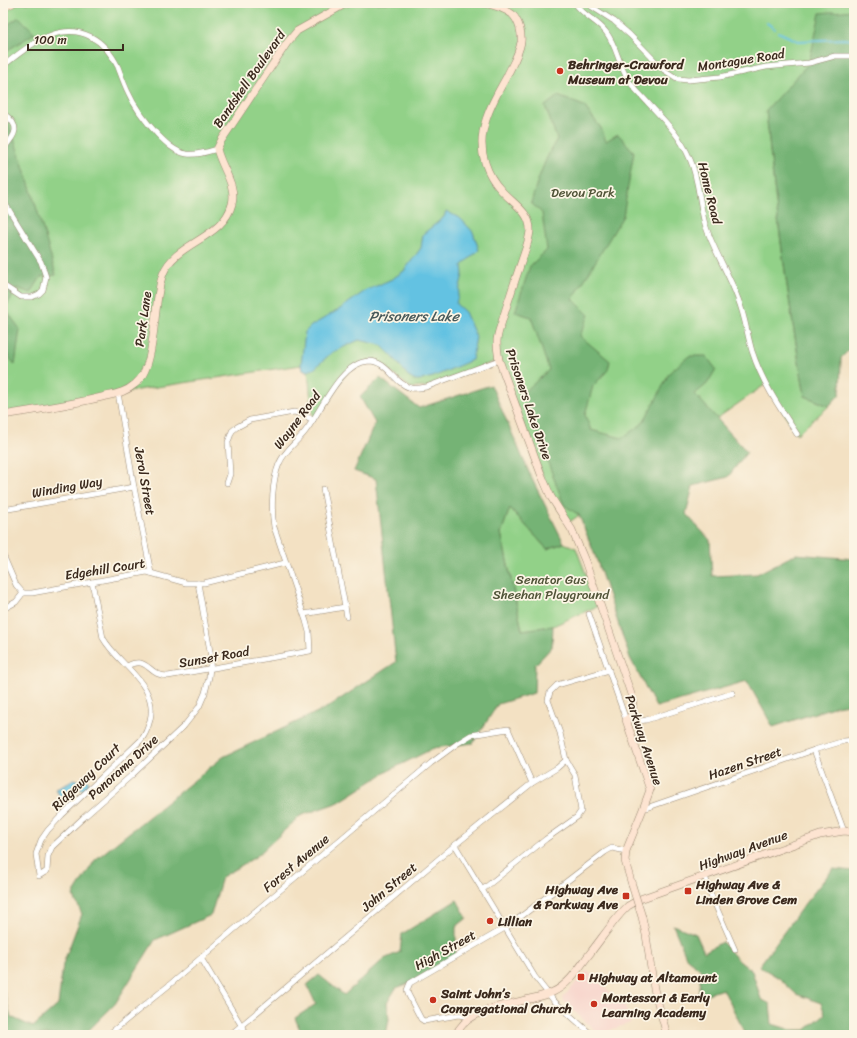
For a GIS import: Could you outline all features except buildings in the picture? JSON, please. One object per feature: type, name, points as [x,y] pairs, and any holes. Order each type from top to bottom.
[{"type":"street","points":[[3,8],[13,3]]},
{"type":"street","name":"Bandshell Boulevard","points":[[217,149],[220,141],[287,43],[298,32],[347,3]]},
{"type":"street","name":"Prisoners Lake Drive","points":[[484,3],[504,9],[512,14],[520,28],[521,43],[515,60],[497,95],[483,131],[483,155],[494,181],[502,192],[526,214],[530,229],[498,333],[497,348],[499,360],[541,474],[551,496],[572,530],[585,561],[632,697],[633,715],[628,719]]},
{"type":"street","name":"Home Road","points":[[575,3],[585,15],[604,30],[614,44],[622,69],[633,87],[670,126],[685,148],[694,168],[706,224],[738,299],[744,316],[752,351],[759,370],[774,399],[797,434]]},
{"type":"street","name":"Montague Road","points":[[586,3],[614,21],[664,70],[678,79],[688,80],[720,76],[766,66],[809,63],[836,56],[854,56]]},
{"type":"street","points":[[3,66],[40,40],[51,35],[70,32],[84,33],[103,45],[111,56],[135,106],[164,142],[173,149],[188,154],[200,154],[217,149]]},
{"type":"street","points":[[3,113],[12,119],[15,125],[13,136],[3,148]]},
{"type":"street","name":"Park Lane","points":[[3,414],[69,404],[125,392],[137,384],[148,363],[163,273],[177,255],[214,230],[224,220],[228,213],[233,197],[232,190],[217,149]]},
{"type":"street","points":[[3,200],[41,262],[46,277],[43,290],[39,294],[32,297],[21,297],[3,285]]},
{"type":"street","name":"Wayne Road","points":[[310,651],[309,632],[304,614],[272,518],[275,478],[279,463],[287,451],[303,434],[336,384],[344,374],[356,365],[365,362],[376,362],[382,365],[401,383],[411,388],[415,388],[426,387],[499,360]]},
{"type":"street","name":"Jerol Street","points":[[118,393],[134,487],[151,573]]},
{"type":"street","points":[[227,482],[230,474],[228,448],[230,437],[232,431],[242,423],[264,417],[294,412],[302,414],[313,420]]},
{"type":"street","name":"Winding Way","points":[[3,510],[134,487]]},
{"type":"street","points":[[323,489],[347,617]]},
{"type":"street","points":[[3,554],[16,585],[23,593],[16,602],[3,609]]},
{"type":"street","name":"Edgehill Court","points":[[23,593],[32,593],[130,574],[151,573],[186,583],[212,582],[286,563]]},
{"type":"street","points":[[92,582],[103,638],[118,658],[127,666]]},
{"type":"street","name":"Panorama Drive","points":[[36,854],[39,876],[47,871],[48,856],[52,847],[133,774],[184,726],[197,711],[205,693],[210,669],[210,646],[198,583]]},
{"type":"street","points":[[304,614],[345,607]]},
{"type":"street","name":"Parkway Avenue","points":[[589,614],[628,719],[650,790],[626,851],[625,861],[642,917],[654,989],[667,1035]]},
{"type":"street","name":"Sunset Road","points":[[127,666],[137,662],[143,663],[157,674],[168,676],[310,651]]},
{"type":"street","name":"Ridgeway Court","points":[[36,854],[41,840],[62,815],[141,740],[148,729],[151,717],[150,703],[146,691],[127,666]]},
{"type":"street","points":[[482,890],[546,839],[577,817],[581,811],[575,775],[566,760],[560,733],[549,704],[548,697],[550,692],[557,685],[609,670]]},
{"type":"street","points":[[628,719],[639,721],[646,720],[733,693]]},
{"type":"street","name":"Forest Avenue","points":[[108,1035],[458,743],[471,735],[508,729],[532,783]]},
{"type":"street","name":"Hazen Street","points":[[643,809],[814,750],[844,741],[854,740]]},
{"type":"street","points":[[814,750],[844,831]]},
{"type":"street","name":"John Street","points":[[230,1035],[455,846],[532,783],[557,768],[566,760]]},
{"type":"street","name":"Highway Avenue","points":[[456,1035],[463,1023],[484,1011],[538,998],[555,991],[568,981],[620,914],[628,906],[645,897],[820,835],[844,831],[854,832]]},
{"type":"street","points":[[455,846],[535,977],[548,994],[592,1035]]},
{"type":"street","name":"High Street","points":[[472,1017],[459,1015],[424,1021],[421,1019],[408,994],[407,990],[410,983],[505,928],[605,852],[612,848],[626,851]]},
{"type":"street","points":[[705,876],[711,895],[735,950]]},
{"type":"street","points":[[201,958],[247,1035]]},
{"type":"shaded area","name":"Montessori & Early Learning Academy","points":[[587,971],[625,1006],[630,1023],[599,1034],[564,1002],[563,997]]},
{"type":"green space","name":"Devou Park","points":[[13,3],[854,3],[854,56],[766,110],[782,253],[805,396],[829,406],[797,434],[766,384],[568,523],[551,497],[499,360],[426,387],[411,388],[389,371],[370,361],[349,369],[313,420],[308,372],[302,370],[301,365],[118,393],[3,415],[3,8]]},
{"type":"green space","points":[[854,10],[854,354],[850,349],[841,358],[840,394],[829,406],[805,396],[782,253],[766,110],[809,63],[820,13]]},
{"type":"green space","points":[[19,17],[35,33],[3,53],[3,28]]},
{"type":"green space","points":[[558,96],[584,106],[601,128],[606,141],[618,134],[634,152],[623,216],[573,299],[589,315],[580,336],[610,361],[608,370],[593,386],[585,415],[591,430],[622,438],[642,424],[669,373],[689,356],[706,356],[716,369],[707,384],[695,394],[747,452],[728,477],[693,486],[686,514],[710,540],[712,576],[757,574],[796,554],[854,559],[854,703],[836,706],[773,727],[747,681],[656,707],[630,658],[596,558],[579,515],[564,505],[522,394],[549,370],[531,317],[515,312],[530,266],[547,250],[542,213],[531,203],[542,170],[557,139],[545,106]]},
{"type":"green space","points":[[3,119],[8,122],[21,160],[56,275],[41,277],[31,293],[17,288],[5,309],[20,329],[15,365],[3,349]]},
{"type":"green space","points":[[380,378],[419,408],[491,385],[531,477],[564,543],[547,549],[510,508],[501,533],[522,630],[553,626],[552,647],[535,665],[534,693],[498,704],[473,743],[434,748],[388,771],[339,802],[300,816],[257,856],[222,877],[211,915],[155,940],[115,1004],[84,1035],[3,1035],[3,989],[11,1017],[33,1027],[58,1005],[63,964],[82,914],[73,895],[95,860],[223,757],[328,707],[396,662],[376,479],[354,471],[375,423],[360,397]]},
{"type":"green space","name":"Senator Gus Sheehan Playground","points":[[510,508],[547,549],[564,543],[576,548],[598,606],[553,626],[522,630],[501,533]]},
{"type":"green space","points":[[833,869],[854,871],[854,1035],[746,1035],[723,989],[698,997],[701,970],[687,959],[673,925],[696,934],[704,952],[722,942],[739,961],[752,971],[761,999],[770,1004],[772,1024],[791,1030],[805,1030],[825,1014],[821,1003],[796,994],[779,978],[759,966],[806,902]]},
{"type":"green space","points":[[457,900],[467,918],[456,927],[456,955],[410,983],[396,988],[387,1003],[389,1019],[386,1035],[302,1035],[295,1018],[316,1004],[307,985],[319,975],[344,995],[384,959],[400,952],[402,934]]},
{"type":"water","name":"Prisoners Lake","points":[[446,211],[461,219],[473,232],[479,250],[462,265],[463,274],[456,304],[465,312],[476,337],[472,360],[433,377],[413,380],[381,345],[359,340],[331,353],[314,369],[308,371],[302,370],[301,365],[305,332],[311,326],[340,309],[365,291],[392,279],[404,271],[421,248],[423,234],[444,217]]},
{"type":"water","points":[[85,777],[89,783],[84,791],[80,788],[75,790],[74,796],[65,800],[59,795],[56,789],[69,783],[73,779],[80,781]]},
{"type":"waterway","points":[[767,23],[775,29]]},
{"type":"waterway","points":[[778,32],[798,41],[854,40]]},
{"type":"place","name":"Behringer-Crawford Museum at Devou","points":[[560,71]]},
{"type":"place","name":"Highway Ave & Linden Grove Cem","points":[[688,891]]},
{"type":"place","name":"Highway Ave & Parkway Ave","points":[[626,896]]},
{"type":"place","name":"Lillian","points":[[490,921]]},
{"type":"place","name":"Highway at Altamount","points":[[581,977]]},
{"type":"place","name":"Saint John’s Congregational Church","points":[[433,1000]]},
{"type":"place","name":"Montessori & Early Learning Academy","points":[[594,1004]]}]
